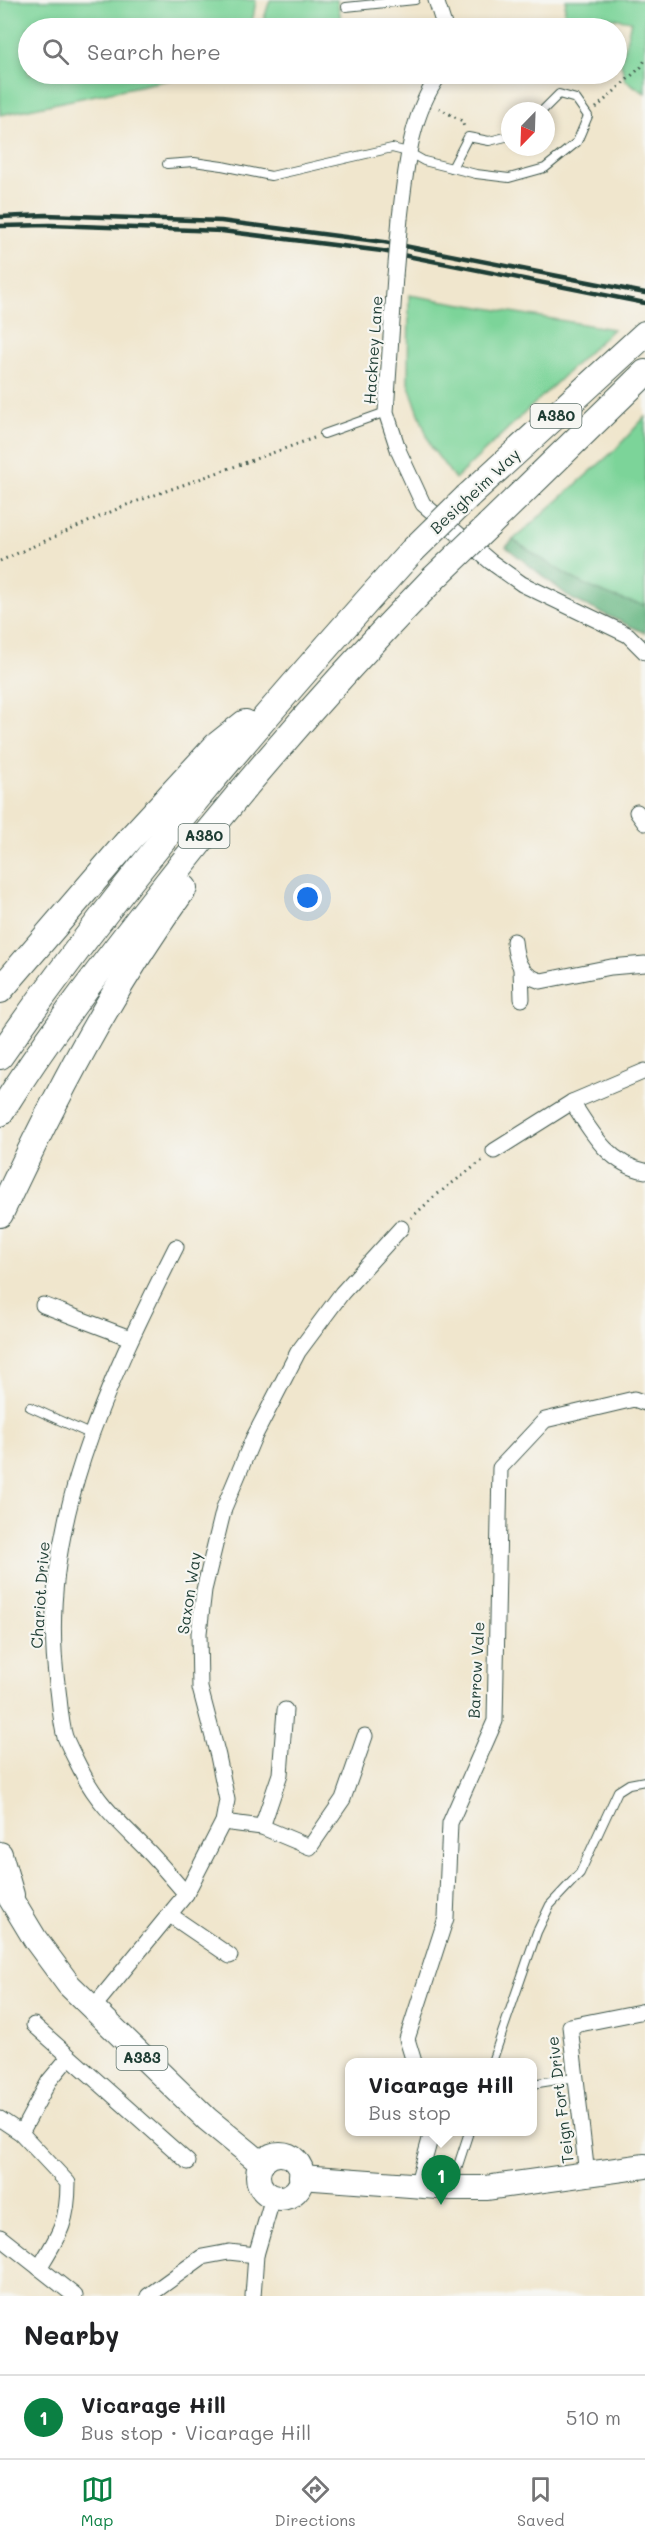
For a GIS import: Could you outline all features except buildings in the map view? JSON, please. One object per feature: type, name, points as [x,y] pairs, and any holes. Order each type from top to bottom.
[{"type":"highway","name":"Besigheim Way","points":[[288,688],[411,551],[644,335]]},
{"type":"highway","name":"Besigheim Way","points":[[261,766],[433,579],[645,373]]},
{"type":"highway","name":"A380","points":[[0,990],[122,848],[216,746],[288,688]]},
{"type":"highway","name":"A380","points":[[0,1056],[58,973],[150,853],[288,688]]},
{"type":"highway","name":"A380","points":[[0,1113],[66,1015],[127,934],[261,766]]},
{"type":"highway","name":"A380","points":[[0,1214],[71,1073],[123,980],[158,923],[209,853],[261,766]]},
{"type":"main road","name":"A383","points":[[0,1854],[7,1890],[54,1966],[92,2009],[207,2119],[262,2164]]},
{"type":"main road","points":[[286,2155],[297,2163],[301,2177],[297,2189],[286,2197],[273,2197],[267,2194],[259,2183],[259,2170],[262,2164],[273,2156],[286,2155]]},
{"type":"main road","points":[[301,2177],[417,2186],[486,2188],[645,2166]]},
{"type":"street","points":[[436,0],[442,18]]},
{"type":"street","name":"Hackney Lane","points":[[433,84],[423,105],[408,152],[400,218],[386,412],[399,452],[423,504],[491,562],[522,584],[620,631],[645,652]]},
{"type":"street","points":[[514,941],[515,956],[521,969],[522,999]]},
{"type":"street","points":[[521,969],[533,979],[541,981],[645,964]]},
{"type":"street","points":[[494,1151],[572,1102],[645,1071]]},
{"type":"street","points":[[572,1102],[596,1138],[615,1160],[645,1172]]},
{"type":"street","name":"Saxon Way","points":[[92,2009],[186,1894],[223,1822],[227,1800],[219,1756],[200,1688],[199,1633],[204,1590],[224,1509],[253,1439],[298,1353],[342,1293],[401,1228]]},
{"type":"street","name":"Chariot Drive","points":[[176,1247],[130,1338],[92,1435],[62,1536],[55,1595],[54,1658],[65,1735],[84,1776],[114,1819],[186,1894]]},
{"type":"street","points":[[43,1305],[130,1338]]},
{"type":"street","name":"Barrow Vale","points":[[413,2058],[407,2038],[446,1918],[450,1823],[495,1721],[500,1468],[545,1420],[633,1399],[645,1403]]},
{"type":"street","points":[[262,1827],[280,1774],[285,1710]]},
{"type":"street","points":[[223,1822],[262,1827],[310,1847],[343,1799],[365,1736]]},
{"type":"street","points":[[170,1915],[230,1956]]},
{"type":"street","name":"Teign Fort Drive","points":[[587,2175],[570,2026],[645,2011]]},
{"type":"street","points":[[34,2025],[188,2162]]},
{"type":"street","points":[[21,2133],[49,2080],[69,2057]]},
{"type":"street","points":[[0,2119],[21,2133],[68,2183],[68,2208],[61,2231],[39,2268]]},
{"type":"street","points":[[417,2186],[431,2136]]},
{"type":"street","points":[[253,2296],[256,2255],[273,2197]]},
{"type":"street","points":[[0,2236],[75,2296]]},
{"type":"street","points":[[148,2296],[202,2257],[229,2252],[256,2255]]},
{"type":"lane","points":[[346,7],[415,0]]},
{"type":"lane","points":[[167,164],[194,162],[271,176],[392,148],[408,152],[424,161],[509,178],[545,168],[577,142],[588,116],[576,99],[559,94],[551,102]]},
{"type":"lane","points":[[452,168],[468,137],[489,141],[501,138]]},
{"type":"lane","points":[[324,434],[386,412]]},
{"type":"lane","points":[[30,1407],[92,1435]]},
{"type":"lane","points":[[493,2058],[537,1932],[550,1905],[580,1873],[618,1791],[628,1784],[645,1781]]},
{"type":"lane","points":[[537,2083],[576,2077]]},
{"type":"lane","points":[[451,2188],[468,2136]]},
{"type":"path","points":[[627,80],[645,60]]},
{"type":"path","points":[[588,116],[623,84]]},
{"type":"path","points":[[423,105],[436,106],[462,121],[468,137]]},
{"type":"path","points":[[0,561],[124,506],[324,434]]},
{"type":"path","points":[[401,1228],[435,1196],[494,1151]]},
{"type":"green space","points":[[0,0],[256,0],[253,18],[18,18],[18,84],[148,84],[0,115]]},
{"type":"green space","points":[[270,0],[337,0],[341,18],[264,18]]},
{"type":"green space","points":[[566,0],[645,0],[645,93],[627,81],[627,38],[631,21],[627,20],[627,18],[564,15]]},
{"type":"green space","points":[[409,295],[613,329],[455,479],[431,447],[408,383]]},
{"type":"green space","points":[[645,417],[645,605],[592,588],[560,571],[513,540],[615,450]]},
{"type":"green space","points":[[513,540],[560,571],[592,588],[645,605],[645,633],[572,599],[506,547]]},
{"type":"railway","points":[[0,217],[46,215],[221,221],[384,242],[645,293]]},
{"type":"railway","points":[[0,226],[50,225],[222,231],[382,251],[645,303]]},
{"type":"place","name":"Vicarage Hill","points":[[441,2205]]}]
